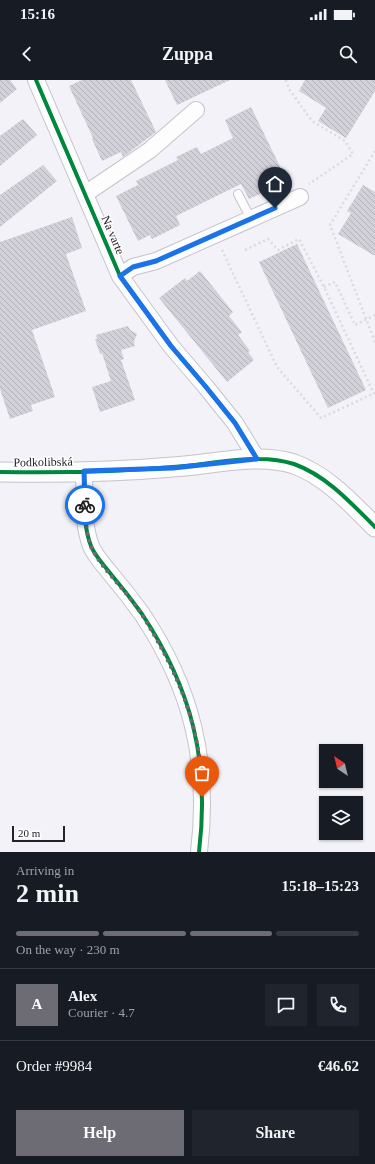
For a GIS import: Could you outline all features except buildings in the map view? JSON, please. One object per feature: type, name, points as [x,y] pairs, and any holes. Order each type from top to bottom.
[{"type":"street","name":"Na varte","points":[[36,80],[120,276],[171,346],[235,423],[257,459]]},
{"type":"street","points":[[85,194],[150,150],[196,110]]},
{"type":"street","points":[[120,276],[133,267],[156,261],[300,197]]},
{"type":"street","name":"Podkolibská","points":[[0,472],[173,468],[257,459],[274,459],[306,470],[346,497],[375,527]]},
{"type":"street","points":[[84,471],[86,528],[91,546],[98,559],[142,614],[176,674],[190,710],[199,746],[203,782],[202,828],[199,852]]},
{"type":"lane","points":[[238,194],[251,219]]},
{"type":"path","points":[[286,80],[289,89],[312,121],[345,141],[353,154],[301,190],[300,197]]},
{"type":"path","points":[[375,151],[330,225],[375,342]]},
{"type":"path","points":[[215,235],[277,367],[321,418],[374,394],[324,287],[299,239],[278,250],[268,239],[245,250]]},
{"type":"path","points":[[324,287],[335,282],[355,325],[375,315]]},
{"type":"cycle path","points":[[36,80],[120,276],[171,346],[235,423],[257,459]]},
{"type":"cycle path","points":[[0,472],[108,471],[188,466],[249,459],[280,461],[294,464],[306,469],[328,483],[348,500],[375,527]]},
{"type":"cycle path","points":[[84,471],[84,509],[86,528],[91,546],[99,560],[142,614],[174,670],[185,699],[193,727],[199,757],[202,787],[202,819],[199,852]]},
{"type":"way so far","points":[[85,505],[86,528],[94,553],[142,614],[176,674],[190,710],[199,746],[203,782],[202,797]]},
{"type":"route","points":[[85,505],[84,471],[173,468],[257,459],[235,423],[171,346],[120,276],[133,267],[156,261],[275,208]]}]
